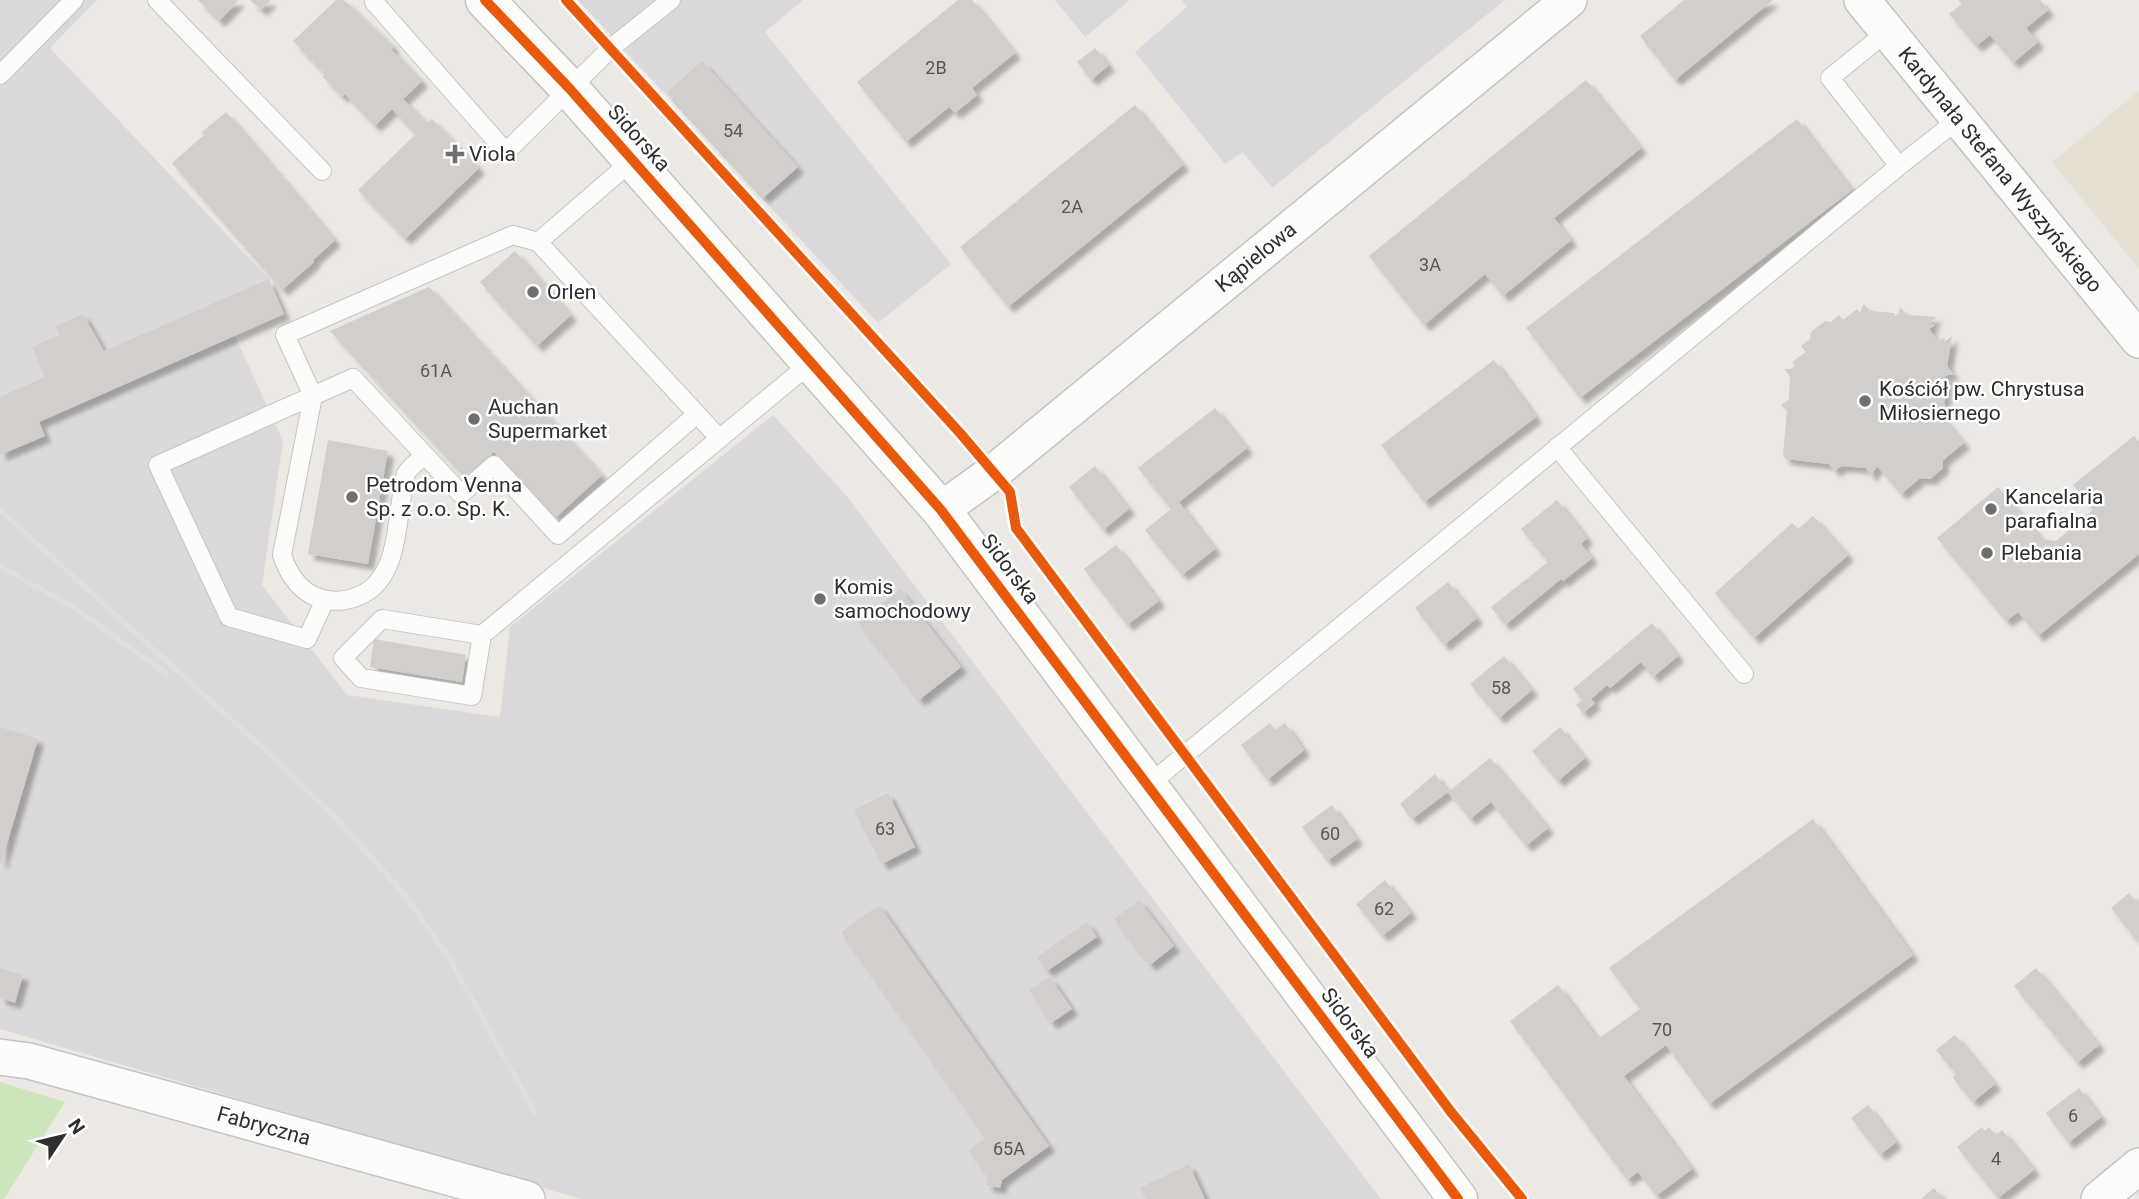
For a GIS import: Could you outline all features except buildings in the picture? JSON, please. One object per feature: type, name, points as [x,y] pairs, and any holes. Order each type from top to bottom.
[{"type":"street","name":"Sidorska","points":[[485,0],[569,88],[941,510],[1458,1199]]},
{"type":"street","name":"Kąpielowa","points":[[941,510],[994,472],[1569,0]]},
{"type":"street","name":"Kardynała Stefana Wyszyńskiego","points":[[1863,0],[2139,340]]},
{"type":"street","name":"Fabryczna","points":[[0,1056],[29,1061],[527,1199]]},
{"type":"street","points":[[2099,1199],[2139,1166]]},
{"type":"lane","points":[[0,75],[74,0]]},
{"type":"lane","points":[[157,0],[322,171]]},
{"type":"lane","points":[[376,0],[374,2],[506,152],[611,48],[671,0]]},
{"type":"lane","points":[[1888,31],[1830,78],[1899,166]]},
{"type":"lane","points":[[1147,786],[1959,119]]},
{"type":"lane","points":[[538,242],[633,160]]},
{"type":"lane","points":[[425,455],[406,472],[392,554],[383,577],[367,592],[354,599],[340,601],[312,596],[293,579],[282,555],[313,396],[285,335],[513,235],[538,242],[719,438]]},
{"type":"lane","points":[[482,635],[382,619],[343,658],[361,678],[472,696],[482,635],[812,362]]},
{"type":"lane","points":[[325,600],[307,639],[229,617],[158,465],[353,378],[461,494],[494,465],[558,535],[697,414]]},
{"type":"lane","points":[[1557,447],[1744,674]]},
{"type":"shaded area","points":[[0,0],[97,0],[50,48],[269,279],[285,314],[567,190],[235,336],[283,441],[262,585],[347,695],[500,717],[510,627],[773,415],[845,494],[1381,1199],[581,1199],[0,1029]]},
{"type":"shaded area","points":[[578,0],[803,0],[765,32],[951,264],[878,323]]},
{"type":"shaded area","points":[[1055,0],[1130,0],[1085,37]]},
{"type":"shaded area","points":[[1182,0],[1505,0],[1272,188],[1243,152],[1225,164],[1135,52],[1187,7]]},
{"type":"shaded area","points":[[2139,91],[2139,269],[2052,162]]},
{"type":"green space","points":[[0,1082],[65,1102],[4,1199],[0,1199]]},
{"type":"railway","points":[[0,510],[276,760],[335,817],[404,894],[450,959],[535,1113]]},
{"type":"railway","points":[[0,567],[69,604],[167,674]]},
{"type":"cycle path","points":[[485,0],[569,88],[941,510],[1458,1199]]},
{"type":"cycle path","points":[[566,0],[960,433],[1010,492],[1016,528],[1451,1112],[1522,1199]]},
{"type":"place","name":"Viola","points":[[455,154]]},
{"type":"place","name":"Orlen","points":[[533,292]]},
{"type":"place","name":"Kościół pw. Chrystusa Miłosiernego","points":[[1865,401]]},
{"type":"place","name":"Auchan Supermarket","points":[[474,419]]},
{"type":"place","name":"Petrodom Venna Sp. z o.o. Sp. K.","points":[[352,497]]},
{"type":"place","name":"Kancelaria parafialna","points":[[1991,509]]},
{"type":"place","name":"Plebania","points":[[1987,553]]},
{"type":"place","name":"Komis samochodowy","points":[[820,599]]}]
